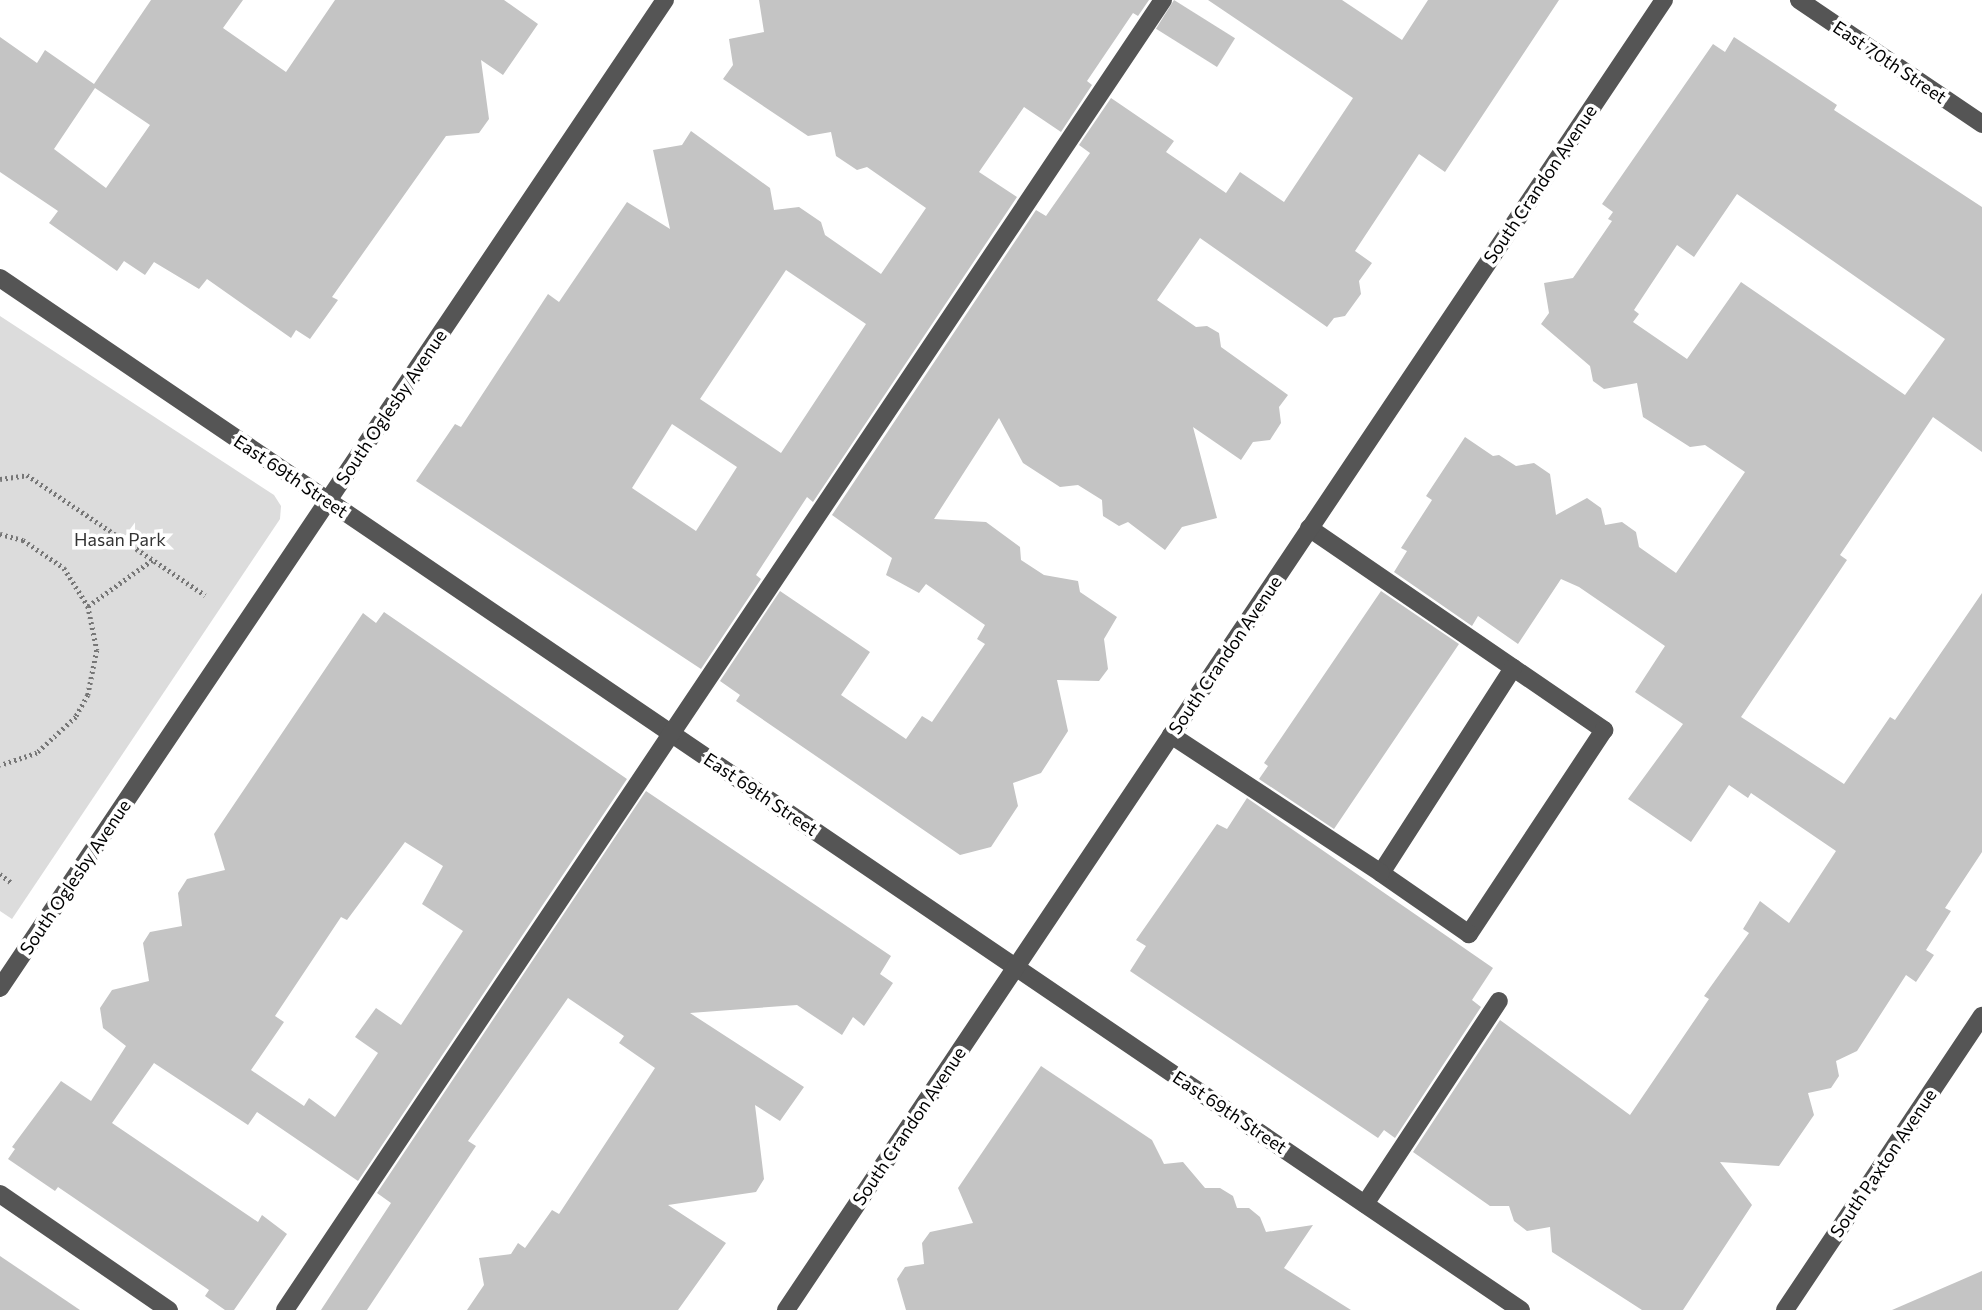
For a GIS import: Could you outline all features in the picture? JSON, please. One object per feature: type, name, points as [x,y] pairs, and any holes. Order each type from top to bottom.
[{"type":"street","name":"South Oglesby Avenue","points":[[0,988],[665,0]]},
{"type":"street","points":[[285,1310],[1163,0]]},
{"type":"street","name":"South Crandon Avenue","points":[[786,1310],[1664,0]]},
{"type":"street","name":"East 70th Street","points":[[1799,0],[1982,124]]},
{"type":"street","name":"East 69th Street","points":[[0,278],[1521,1310]]},
{"type":"street","points":[[1171,735],[1469,934],[1604,730],[1309,528]]},
{"type":"street","points":[[1381,873],[1513,668]]},
{"type":"street","points":[[1364,1204],[1499,1001]]},
{"type":"street","name":"South Paxton Avenue","points":[[1785,1310],[1982,1016]]},
{"type":"street","points":[[0,1194],[169,1310]]},
{"type":"path","points":[[0,480],[27,475],[205,595]]},
{"type":"path","points":[[0,534],[23,540],[54,560],[88,606],[97,650],[88,695],[76,718],[37,753],[0,766]]},
{"type":"path","points":[[88,606],[152,560]]},
{"type":"path","points":[[0,874],[12,883]]},
{"type":"green space","name":"Hasan Park","points":[[0,316],[274,495],[281,506],[280,519],[12,919],[0,911]]},
{"type":"building","points":[[151,0],[243,0],[223,28],[286,72],[335,0],[504,0],[538,24],[503,75],[481,60],[489,119],[479,133],[446,136],[332,297],[338,300],[310,339],[296,330],[291,338],[207,279],[199,289],[154,262],[145,275],[124,261],[117,271],[49,223],[58,211],[0,172],[0,37],[37,63],[45,50],[94,84]],"holes":[[[95,88],[150,125],[106,188],[54,149]]]},
{"type":"building","points":[[759,0],[1149,0],[1138,16],[1133,13],[1087,81],[1092,85],[1061,132],[1024,107],[979,172],[1017,197],[813,502],[807,497],[756,575],[761,579],[701,669],[416,481],[455,424],[461,427],[548,294],[559,302],[627,202],[670,229],[653,150],[682,145],[691,131],[770,188],[774,210],[799,207],[821,222],[825,235],[881,274],[926,208],[867,167],[857,170],[836,156],[831,132],[808,136],[723,79],[733,65],[729,39],[764,32]],"holes":[[[786,270],[866,324],[781,453],[700,399]],[[672,424],[737,467],[696,531],[632,488]]]},
{"type":"building","points":[[1174,0],[1235,38],[1217,67],[1156,29]]},
{"type":"building","points":[[1208,0],[1342,0],[1402,40],[1428,0],[1559,0],[1445,172],[1419,154],[1355,251],[1372,263],[1359,281],[1361,294],[1345,316],[1334,318],[1327,327],[1200,238],[1157,300],[1196,327],[1207,326],[1219,333],[1221,347],[1288,395],[1279,407],[1281,423],[1270,440],[1253,442],[1241,460],[1193,427],[1217,518],[1182,527],[1165,550],[1128,522],[1119,526],[1103,516],[1102,500],[1078,485],[1060,487],[1023,463],[999,418],[934,519],[986,522],[1020,547],[1021,560],[1044,575],[1078,581],[1080,592],[1117,617],[1104,639],[1108,669],[1099,681],[1057,680],[1068,731],[1041,773],[1013,783],[1018,806],[991,847],[960,855],[736,701],[740,695],[720,681],[780,591],[870,652],[841,695],[906,739],[922,716],[932,722],[985,644],[977,639],[985,625],[926,584],[919,593],[886,575],[892,558],[832,515],[1036,210],[1046,216],[1090,153],[1079,145],[1111,98],[1174,141],[1166,152],[1226,193],[1240,172],[1284,202],[1353,98]]},
{"type":"building","points":[[1734,37],[1837,105],[1834,110],[1982,207],[1982,452],[1933,417],[1840,555],[1847,560],[1741,717],[1844,784],[1890,717],[1895,720],[1982,593],[1982,852],[1945,908],[1951,911],[1926,950],[1934,955],[1916,982],[1906,975],[1857,1051],[1836,1061],[1839,1076],[1831,1088],[1808,1093],[1814,1115],[1779,1166],[1720,1162],[1752,1205],[1683,1310],[1642,1310],[1552,1252],[1550,1227],[1527,1231],[1514,1221],[1509,1206],[1490,1206],[1413,1152],[1500,1020],[1630,1115],[1709,999],[1704,996],[1749,933],[1743,929],[1760,901],[1789,923],[1836,851],[1751,793],[1748,798],[1729,785],[1691,842],[1628,799],[1683,724],[1635,692],[1665,646],[1579,587],[1561,579],[1518,644],[1478,616],[1472,626],[1394,572],[1407,551],[1401,548],[1432,500],[1426,496],[1465,437],[1493,456],[1499,455],[1516,466],[1534,463],[1550,474],[1556,515],[1587,498],[1601,508],[1605,525],[1622,522],[1636,532],[1639,547],[1676,573],[1745,472],[1705,445],[1690,447],[1643,417],[1637,383],[1604,389],[1593,381],[1590,366],[1541,324],[1549,313],[1544,283],[1573,278],[1612,221],[1608,219],[1613,212],[1602,204],[1713,44],[1725,52]],"holes":[[[1737,194],[1945,339],[1905,395],[1741,282],[1687,359],[1633,322],[1639,314],[1634,310],[1677,245],[1694,257]]]},
{"type":"building","points":[[1381,591],[1459,644],[1334,829],[1259,779],[1268,766],[1264,763]]},
{"type":"building","points":[[384,612],[627,779],[358,1181],[257,1112],[248,1125],[154,1063],[112,1123],[258,1222],[262,1215],[287,1234],[234,1310],[225,1310],[205,1296],[209,1290],[58,1187],[55,1191],[8,1159],[15,1149],[12,1147],[61,1081],[91,1101],[126,1046],[103,1028],[100,1008],[112,990],[149,981],[143,943],[150,932],[182,926],[178,893],[187,879],[225,870],[214,834],[363,613],[376,623]],"holes":[[[405,842],[443,866],[422,904],[463,931],[401,1025],[376,1008],[355,1037],[378,1053],[335,1117],[309,1098],[304,1106],[251,1070],[284,1022],[275,1016],[341,917],[347,920]]]},
{"type":"building","points":[[646,791],[891,956],[880,974],[893,983],[864,1026],[853,1017],[842,1035],[797,1005],[690,1013],[804,1087],[780,1121],[755,1105],[764,1179],[756,1192],[668,1205],[726,1243],[678,1310],[467,1310],[484,1285],[479,1258],[511,1254],[518,1243],[525,1248],[552,1210],[559,1214],[655,1068],[619,1043],[624,1036],[568,998],[468,1141],[476,1146],[367,1310],[321,1310],[391,1203],[377,1193]]},
{"type":"building","points":[[1247,798],[1493,968],[1472,1000],[1481,1007],[1395,1138],[1384,1130],[1378,1138],[1130,971],[1146,946],[1136,940],[1217,824],[1227,829]]},
{"type":"building","points":[[1041,1066],[1152,1140],[1164,1164],[1183,1162],[1205,1188],[1220,1188],[1233,1196],[1237,1208],[1249,1208],[1260,1217],[1266,1232],[1313,1225],[1284,1268],[1351,1310],[906,1310],[897,1279],[905,1267],[924,1264],[922,1243],[930,1232],[973,1223],[958,1188]]},
{"type":"building","points":[[0,1256],[80,1310],[0,1310]]},
{"type":"building","points":[[1982,1271],[1982,1310],[1892,1310]]}]
